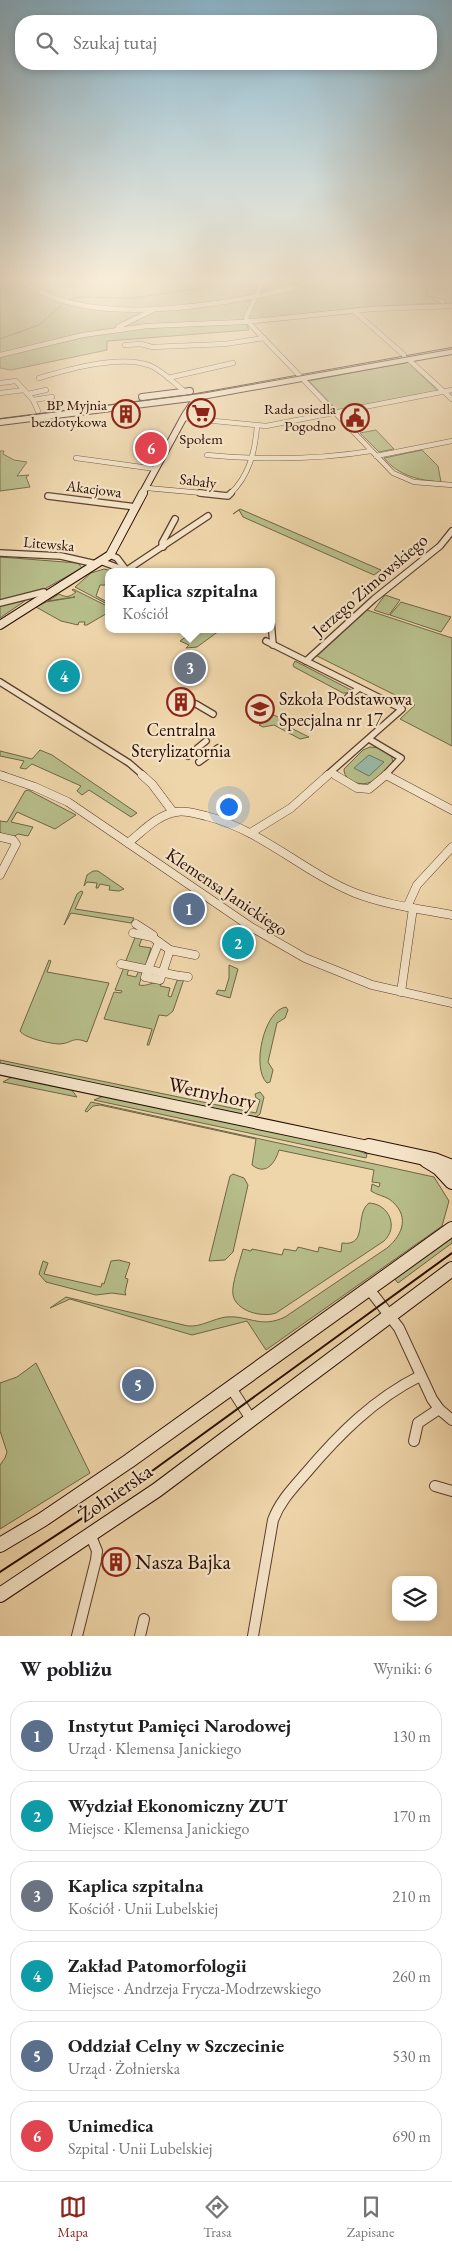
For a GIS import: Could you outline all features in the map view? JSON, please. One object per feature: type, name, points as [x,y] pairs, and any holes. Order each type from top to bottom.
[{"type":"street","points":[[281,356],[393,472],[406,480],[426,484],[452,485]]},
{"type":"street","points":[[0,416],[38,411],[188,403],[208,395],[411,356]]},
{"type":"street","points":[[406,357],[452,398]]},
{"type":"street","points":[[168,378],[233,363]]},
{"type":"street","points":[[39,378],[74,369],[130,364],[148,366],[168,378],[188,403]]},
{"type":"street","points":[[0,625],[110,555],[147,488],[188,403],[202,390],[300,376]]},
{"type":"street","points":[[0,383],[16,382],[33,400],[38,411]]},
{"type":"street","points":[[0,393],[46,390]]},
{"type":"street","points":[[0,422],[165,401],[188,403],[257,426],[452,390]]},
{"type":"street","points":[[33,400],[52,397]]},
{"type":"street","points":[[165,401],[188,403]]},
{"type":"street","name":"Sabały","points":[[147,488],[226,497],[239,484],[253,460],[257,426]]},
{"type":"street","points":[[376,456],[452,441]]},
{"type":"street","points":[[207,454],[253,460],[309,459],[371,451]]},
{"type":"street","points":[[76,458],[156,469]]},
{"type":"street","name":"Akacjowa","points":[[48,496],[136,507]]},
{"type":"street","points":[[132,568],[208,516]]},
{"type":"street","points":[[163,547],[162,543],[175,520]]},
{"type":"street","name":"Jerzego Zimowskiego","points":[[306,661],[376,597],[440,546],[452,531]]},
{"type":"street","name":"Litewska","points":[[0,553],[62,557],[117,568]]},
{"type":"street","points":[[110,555],[117,558],[125,568]]},
{"type":"street","points":[[0,603],[44,592]]},
{"type":"street","points":[[272,633],[274,645]]},
{"type":"street","points":[[252,832],[285,813],[402,709],[266,641]]},
{"type":"street","points":[[0,682],[17,690],[125,760],[146,778],[173,812]]},
{"type":"street","points":[[348,697],[359,688]]},
{"type":"street","points":[[196,704],[213,714]]},
{"type":"street","points":[[331,773],[357,788],[366,790],[372,788],[399,762],[400,756],[369,739]]},
{"type":"street","points":[[188,756],[206,741]]},
{"type":"street","points":[[200,762],[218,748]]},
{"type":"street","name":"Klemensa Janickiego","points":[[0,775],[36,787],[62,800],[279,944],[339,973],[401,992],[452,1002]]},
{"type":"street","points":[[386,775],[452,810]]},
{"type":"street","points":[[128,843],[173,812],[208,816],[252,832],[340,887],[373,899],[452,915]]},
{"type":"street","points":[[0,837],[13,840],[16,844],[0,876]]},
{"type":"street","points":[[401,992],[410,907],[417,884],[452,847]]},
{"type":"street","points":[[136,924],[153,935],[169,954]]},
{"type":"street","points":[[133,933],[156,939]]},
{"type":"street","points":[[148,970],[154,954],[156,939]]},
{"type":"street","points":[[154,954],[196,955]]},
{"type":"street","points":[[162,972],[169,954]]},
{"type":"street","points":[[121,964],[183,976]]},
{"type":"street","name":"Wernyhory","points":[[0,1069],[439,1161],[452,1167]]},
{"type":"street","name":"Wernyhory","points":[[415,1156],[436,1166],[452,1182]]},
{"type":"street","name":"Żołnierska","points":[[0,1545],[85,1492],[452,1228]]},
{"type":"street","name":"Żołnierska","points":[[0,1595],[91,1536],[157,1490],[452,1269]]},
{"type":"street","points":[[368,1288],[403,1335],[428,1392],[439,1409],[452,1420]]},
{"type":"street","points":[[253,1636],[273,1520],[279,1505],[354,1423],[390,1394],[420,1376]]},
{"type":"street","points":[[230,1387],[251,1419]]},
{"type":"street","points":[[414,1441],[418,1423],[439,1409]]},
{"type":"street","points":[[435,1486],[452,1491]]},
{"type":"street","points":[[79,1635],[96,1560],[95,1546],[91,1536]]},
{"type":"street","points":[[140,1636],[144,1619]]},
{"type":"green space","points":[[0,356],[77,356],[11,370],[0,368]]},
{"type":"green space","points":[[408,362],[438,391],[337,410],[309,381]]},
{"type":"green space","points":[[376,430],[394,449],[379,452],[360,433]]},
{"type":"green space","points":[[422,450],[438,466],[441,482],[409,476],[396,469],[384,458]]},
{"type":"green space","points":[[0,451],[4,451],[3,454],[14,460],[27,462],[17,476],[29,475],[26,477],[30,487],[0,491]]},
{"type":"green space","points":[[240,509],[381,570],[374,575],[243,517],[239,510],[233,514]]},
{"type":"green space","points":[[0,557],[78,563],[82,568],[32,596],[0,618]]},
{"type":"green space","points":[[105,569],[105,585],[100,585],[96,596],[105,601],[105,603],[75,587],[91,573]]},
{"type":"green space","points":[[72,590],[105,605],[105,614],[87,625],[84,625],[85,622],[79,622],[78,625],[61,621],[36,607],[46,602],[75,597],[48,601],[59,594],[70,596],[76,592]]},
{"type":"green space","points":[[385,595],[400,600],[389,615],[374,610]]},
{"type":"green space","points":[[401,602],[451,617],[441,632],[390,615]]},
{"type":"green space","points":[[367,610],[452,638],[452,746],[400,719],[415,705],[317,656]]},
{"type":"green space","points":[[191,633],[216,633],[197,647],[186,648],[189,645],[180,641]]},
{"type":"green space","points":[[295,661],[353,691],[343,693],[294,667]]},
{"type":"green space","points":[[274,715],[282,719],[279,722],[309,737],[300,739],[274,725],[263,727],[259,725]]},
{"type":"green space","points":[[370,747],[381,748],[391,754],[393,762],[386,772],[376,780],[364,784],[352,781],[346,776],[344,769],[363,750]]},
{"type":"green space","points":[[40,750],[52,755],[137,813],[131,817],[89,790],[82,795],[77,791],[81,786],[32,764],[26,769],[20,768],[24,761],[0,756],[0,751],[32,759]]},
{"type":"green space","points":[[28,790],[76,815],[55,829],[17,812],[11,822],[33,827],[28,836],[18,834],[13,837],[0,833],[0,821],[7,822],[25,791]]},
{"type":"green space","points":[[93,871],[98,871],[124,889],[119,891],[109,890],[110,886],[100,884],[96,888],[97,883],[87,882],[84,886],[87,875]]},
{"type":"green space","points":[[81,891],[83,892],[75,909],[134,918],[131,923],[71,913],[64,925],[77,894]]},
{"type":"green space","points":[[136,935],[143,936],[139,946],[151,948],[145,967],[125,963]]},
{"type":"green space","points":[[49,960],[51,961],[47,972],[109,983],[87,1042],[75,1040],[60,1044],[51,1043],[32,1038],[22,1034],[20,1031]]},
{"type":"green space","points":[[229,965],[238,969],[230,998],[216,994],[218,990],[225,991],[229,978]]},
{"type":"green space","points":[[124,967],[129,968],[127,975],[136,977],[139,970],[143,971],[139,985],[161,983],[160,986],[170,988],[168,996],[171,997],[178,978],[184,979],[173,1011],[167,1016],[159,1015],[149,1045],[147,1045],[152,1029],[104,1019],[114,992],[121,993],[122,991],[115,990]]},
{"type":"green space","points":[[286,1007],[288,1010],[285,1018],[277,1023],[268,1062],[273,1070],[270,1082],[267,1083],[262,1076],[260,1065],[262,1040],[272,1018],[278,1011]]},
{"type":"green space","points":[[0,1060],[256,1113],[260,1100],[256,1098],[255,1094],[260,1092],[264,1097],[260,1114],[256,1117],[0,1064]]},
{"type":"green space","points":[[12,1077],[71,1089],[77,1097],[3,1082]]},
{"type":"green space","points":[[106,1095],[339,1144],[367,1154],[366,1158],[94,1100]]},
{"type":"green space","points":[[91,1102],[434,1177],[449,1201],[442,1226],[266,1350],[247,1321],[192,1335],[70,1299],[50,1308],[66,1297],[188,1326],[226,1317],[268,1322],[285,1317],[387,1248],[401,1230],[402,1217],[396,1205],[389,1199],[371,1191],[372,1184],[379,1187],[380,1183],[372,1182],[374,1170],[279,1150],[275,1159],[266,1169],[257,1168],[252,1165],[256,1139],[100,1105],[93,1106],[87,1112],[85,1111]]},
{"type":"green space","points":[[233,1174],[244,1178],[248,1185],[233,1252],[225,1260],[209,1261],[230,1176]]},
{"type":"green space","points":[[369,1203],[382,1207],[390,1217],[391,1229],[384,1241],[276,1313],[264,1315],[250,1312],[235,1301],[233,1285],[243,1249],[282,1255],[284,1249],[296,1251],[298,1247],[318,1252],[319,1247],[341,1252],[342,1243],[350,1243],[356,1240],[362,1214]]},
{"type":"green space","points":[[452,1235],[452,1243],[398,1283],[393,1277]]},
{"type":"green space","points":[[119,1260],[130,1263],[125,1278],[128,1279],[126,1295],[112,1293],[96,1295],[46,1282],[39,1274],[43,1261],[48,1263],[44,1274],[101,1287],[102,1283],[104,1284],[111,1261]]},
{"type":"green space","points":[[36,1363],[90,1473],[0,1529],[0,1465],[7,1452],[0,1431],[0,1383],[17,1377]]},
{"type":"shaded area","points":[[369,755],[384,762],[369,776],[354,768]]},
{"type":"tram line","points":[[0,419],[204,393],[411,356]]},
{"type":"tram line","points":[[0,1572],[130,1487],[452,1253]]},
{"type":"place","name":"Społem","points":[[201,413]]},
{"type":"place","name":"BP Myjnia bezdotykowa","points":[[126,414]]},
{"type":"place","name":"Rada osiedla Pogodno","points":[[355,418]]},
{"type":"place","name":"Unimedica","points":[[151,448]]},
{"type":"place","name":"Kaplica szpitalna","points":[[190,668]]},
{"type":"place","name":"Zakład Patomorfologii","points":[[64,676]]},
{"type":"place","name":"Centralna Sterylizatornia","points":[[181,702]]},
{"type":"place","name":"Szkoła Podstawowa Specjalna nr 17","points":[[260,709]]},
{"type":"place","name":"Instytut Pamięci Narodowej","points":[[189,909]]},
{"type":"place","name":"Wydział Ekonomiczny ZUT","points":[[238,943]]},
{"type":"place","name":"Oddział Celny w Szczecinie","points":[[138,1385]]},
{"type":"place","name":"Nasza Bajka","points":[[116,1562]]}]
